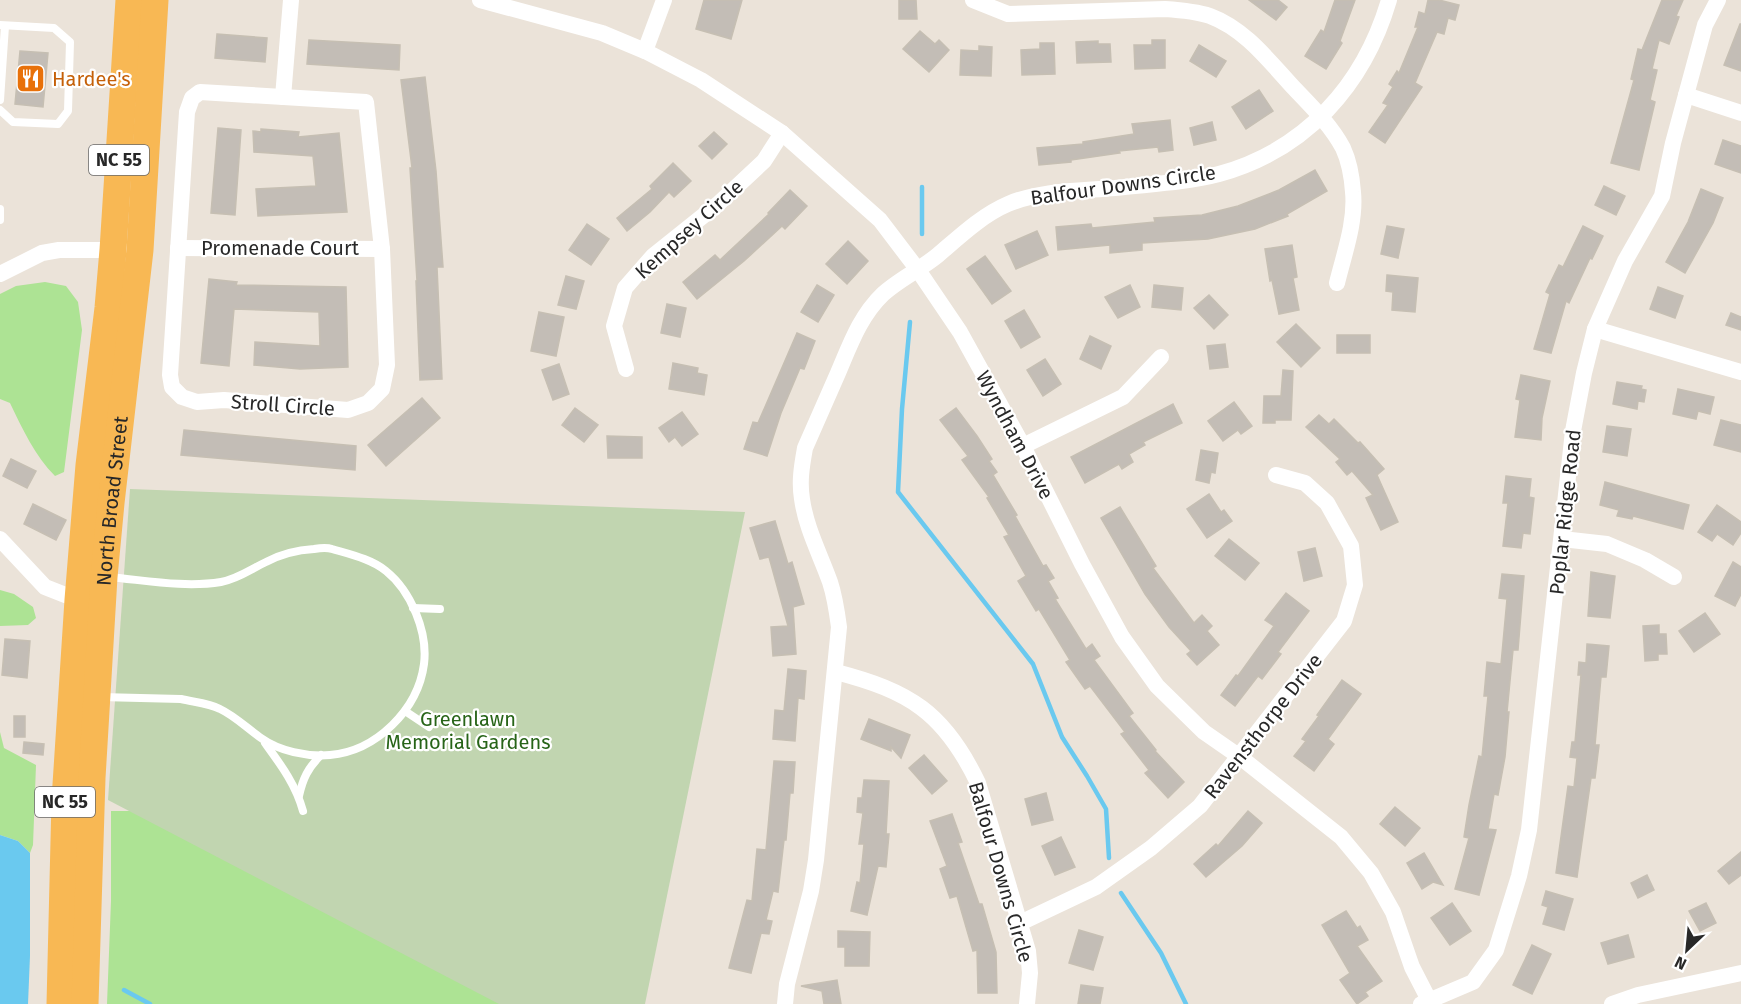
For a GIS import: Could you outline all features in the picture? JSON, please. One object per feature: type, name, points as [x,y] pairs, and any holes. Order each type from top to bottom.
[{"type":"highway","name":"North Broad Street","points":[[85,1004],[91,806],[126,250],[129,0]]},
{"type":"highway","name":"North Broad Street","points":[[60,1004],[65,800],[89,465],[108,308],[126,250],[155,0]]},
{"type":"street","points":[[283,97],[291,0]]},
{"type":"street","name":"Wyndham Drive","points":[[480,0],[602,33],[645,51],[700,80],[782,133],[880,220],[918,270],[960,332],[1023,446],[1082,564],[1122,637],[1157,686],[1204,732],[1240,757],[1341,837],[1371,873],[1393,912],[1427,1003]]},
{"type":"street","points":[[645,51],[664,0]]},
{"type":"street","points":[[973,0],[1008,14],[1165,9],[1190,11],[1211,16],[1245,37],[1322,117],[1343,149],[1354,194],[1351,224],[1337,283]]},
{"type":"street","name":"Balfour Downs Circle","points":[[786,1004],[787,984],[811,891],[816,860],[839,627],[836,606],[806,519],[801,481],[805,448],[855,333],[867,312],[884,293],[918,270],[972,226],[1006,205],[1044,195],[1192,180],[1220,173],[1276,150],[1322,117],[1358,72],[1383,22],[1389,0]]},
{"type":"street","name":"Poplar Ridge Road","points":[[1427,1003],[1473,982],[1496,950],[1519,876],[1529,830],[1573,431],[1584,373],[1596,330],[1625,261],[1662,196],[1673,142],[1705,25],[1719,0]]},
{"type":"street","name":"Stroll Circle","points":[[200,92],[283,97],[366,102],[382,249],[387,365],[382,389],[368,403],[348,410],[224,400],[198,402],[182,397],[172,387],[170,375],[187,112],[192,98],[200,92]]},
{"type":"street","points":[[1686,94],[1741,113]]},
{"type":"street","name":"Kempsey Circle","points":[[626,369],[614,326],[624,288],[653,256],[718,204],[764,161],[782,133]]},
{"type":"street","name":"Promenade Court","points":[[178,248],[382,249]]},
{"type":"street","points":[[0,274],[42,253],[59,250],[126,250]]},
{"type":"street","points":[[1596,330],[1741,372]]},
{"type":"street","points":[[1023,446],[1123,397],[1161,357]]},
{"type":"street","name":"Ravensthorpe Drive","points":[[1020,923],[1096,887],[1151,848],[1200,806],[1344,621],[1355,585],[1350,546],[1328,503],[1305,483],[1276,475]]},
{"type":"street","points":[[0,539],[45,587],[78,600]]},
{"type":"street","points":[[1562,539],[1606,544],[1645,560],[1674,577]]},
{"type":"street","name":"Balfour Downs Circle","points":[[836,672],[874,682],[916,704],[937,721],[967,759],[978,783],[1028,951],[1030,973],[1027,1004]]},
{"type":"street","points":[[1612,1004],[1638,995],[1741,974]]},
{"type":"lane","points":[[0,100],[3,26],[54,28],[70,42],[68,111],[58,124],[13,122],[0,110]]},
{"type":"lane","points":[[0,209],[0,220]]},
{"type":"lane","points":[[97,696],[181,699],[193,702],[220,709],[263,740],[282,749],[332,755],[363,746],[383,734],[401,717],[420,681],[424,663],[423,641],[405,591],[385,570],[358,557],[328,548],[282,554],[243,575],[221,582],[167,582],[104,577]]},
{"type":"lane","points":[[413,608],[440,609]]},
{"type":"lane","points":[[405,711],[429,727]]},
{"type":"lane","points":[[263,740],[299,796],[303,812]]},
{"type":"lane","points":[[299,796],[306,772],[321,755]]},
{"type":"green space","points":[[45,282],[66,286],[78,302],[82,330],[64,472],[55,476],[35,451],[10,403],[0,399],[0,294],[16,286]]},
{"type":"green space","name":"Greenlawn Memorial Gardens","points":[[130,489],[745,512],[645,1004],[499,1004],[108,800]]},
{"type":"green space","points":[[0,590],[14,594],[33,607],[36,618],[28,625],[0,626]]},
{"type":"green space","points":[[0,732],[4,748],[36,765],[33,845],[30,853],[18,841],[0,835]]},
{"type":"green space","points":[[111,811],[148,811],[513,1004],[107,1004],[111,901]]},
{"type":"water","points":[[0,835],[18,841],[30,853],[28,1004],[0,1004]]},
{"type":"building","points":[[704,0],[742,0],[731,39],[696,29]]},
{"type":"building","points":[[899,0],[916,0],[917,19],[899,19]]},
{"type":"building","points":[[1249,0],[1278,0],[1287,7],[1276,20]]},
{"type":"building","points":[[1335,0],[1355,0],[1340,41],[1342,43],[1326,69],[1305,56],[1321,30],[1324,32]]},
{"type":"building","points":[[1428,0],[1459,5],[1455,20],[1448,18],[1444,34],[1437,32],[1415,83],[1422,87],[1385,143],[1369,132],[1388,105],[1383,103],[1393,87],[1389,84],[1397,71],[1399,73],[1418,27],[1415,27],[1419,12],[1425,14]]},
{"type":"building","points":[[1662,0],[1683,0],[1676,16],[1679,17],[1669,44],[1659,40],[1652,69],[1657,70],[1650,100],[1655,102],[1639,170],[1611,163],[1634,80],[1631,79],[1638,49],[1642,50]]},
{"type":"building","points":[[1741,24],[1741,71],[1724,65]]},
{"type":"building","points":[[920,31],[935,44],[939,40],[949,50],[929,72],[903,49]]},
{"type":"building","points":[[217,34],[267,38],[265,62],[215,58]]},
{"type":"building","points":[[309,40],[400,45],[399,70],[307,64]]},
{"type":"building","points":[[1152,40],[1165,40],[1165,68],[1135,69],[1134,45],[1152,45]]},
{"type":"building","points":[[1098,41],[1098,44],[1110,44],[1111,62],[1077,63],[1076,42]]},
{"type":"building","points":[[1040,43],[1054,43],[1055,74],[1022,75],[1021,50],[1040,49]]},
{"type":"building","points":[[1199,45],[1226,61],[1216,77],[1190,61]]},
{"type":"building","points":[[979,46],[992,47],[991,76],[960,75],[961,50],[979,51]]},
{"type":"building","name":"Hardee's","points":[[20,51],[48,53],[43,107],[15,104]]},
{"type":"building","points":[[425,77],[436,171],[443,267],[437,267],[442,379],[420,380],[410,168],[412,168],[401,80]]},
{"type":"building","points":[[1259,90],[1273,111],[1246,129],[1232,107]]},
{"type":"building","points":[[1170,120],[1173,150],[1159,152],[1158,147],[1119,151],[1120,153],[1071,160],[1071,162],[1039,165],[1037,148],[1083,144],[1083,142],[1134,134],[1132,124]]},
{"type":"building","points":[[1212,122],[1216,140],[1194,145],[1190,128]]},
{"type":"building","points":[[218,128],[241,130],[235,215],[211,213]]},
{"type":"building","points":[[261,129],[299,132],[298,137],[339,133],[347,212],[258,216],[256,189],[316,186],[313,156],[254,152],[253,131],[261,132]]},
{"type":"building","points":[[714,132],[727,144],[712,159],[699,146]]},
{"type":"building","points":[[1723,140],[1741,146],[1741,173],[1715,164]]},
{"type":"building","points":[[673,163],[691,181],[674,197],[669,192],[627,231],[617,218],[652,189],[650,186]]},
{"type":"building","points":[[1315,170],[1327,191],[1287,214],[1288,216],[1255,229],[1208,239],[1142,243],[1142,250],[1110,253],[1110,245],[1058,250],[1056,227],[1091,224],[1092,228],[1155,222],[1154,218],[1202,215],[1238,206],[1279,190]]},
{"type":"building","points":[[1604,186],[1625,196],[1616,215],[1595,205]]},
{"type":"building","points":[[1701,189],[1723,198],[1713,223],[1685,273],[1666,262],[1688,222]]},
{"type":"building","points":[[790,190],[807,206],[785,229],[782,226],[697,299],[683,282],[715,255],[720,260],[769,214]]},
{"type":"building","points":[[587,224],[609,239],[591,265],[569,250]]},
{"type":"building","points":[[1387,226],[1404,229],[1398,258],[1381,254]]},
{"type":"building","points":[[1583,226],[1603,236],[1569,303],[1566,301],[1551,353],[1534,349],[1550,294],[1546,292],[1559,265],[1563,267]]},
{"type":"building","points":[[1037,231],[1048,255],[1016,269],[1005,245]]},
{"type":"building","points":[[848,241],[868,261],[847,284],[826,264]]},
{"type":"building","points":[[1292,245],[1297,277],[1293,278],[1299,310],[1279,314],[1272,280],[1270,281],[1265,249]]},
{"type":"building","points":[[985,256],[1011,291],[992,304],[967,269]]},
{"type":"building","points":[[1387,275],[1418,278],[1415,312],[1392,310],[1393,292],[1386,291]]},
{"type":"building","points":[[566,276],[584,281],[576,309],[558,305]]},
{"type":"building","points":[[209,279],[237,282],[236,285],[346,287],[348,367],[300,369],[254,365],[255,342],[320,346],[319,312],[234,309],[229,366],[201,363]]},
{"type":"building","points":[[817,285],[834,295],[818,322],[801,312]]},
{"type":"building","points":[[1130,285],[1140,307],[1118,318],[1105,297]]},
{"type":"building","points":[[1154,285],[1183,288],[1181,310],[1152,307]]},
{"type":"building","points":[[1658,287],[1683,296],[1675,318],[1650,309]]},
{"type":"building","points":[[1209,295],[1228,315],[1214,329],[1194,308]]},
{"type":"building","points":[[667,304],[686,308],[680,337],[661,333]]},
{"type":"building","points":[[1024,310],[1040,337],[1021,348],[1005,321]]},
{"type":"building","points":[[539,312],[564,317],[556,356],[531,351]]},
{"type":"building","points":[[1731,313],[1741,317],[1741,330],[1726,325]]},
{"type":"building","points":[[1296,324],[1320,348],[1301,367],[1277,342]]},
{"type":"building","points":[[797,333],[815,341],[804,369],[800,368],[781,413],[767,456],[744,449],[753,422],[758,423]]},
{"type":"building","points":[[1337,335],[1370,335],[1370,353],[1337,353]]},
{"type":"building","points":[[1090,336],[1111,346],[1101,369],[1080,359]]},
{"type":"building","points":[[1225,344],[1228,367],[1210,369],[1207,346]]},
{"type":"building","points":[[1045,359],[1061,384],[1043,396],[1027,370]]},
{"type":"building","points":[[673,363],[698,368],[697,373],[707,375],[704,395],[669,389]]},
{"type":"building","points":[[559,364],[569,394],[553,400],[542,370]]},
{"type":"building","points":[[1283,370],[1293,371],[1291,420],[1263,423],[1264,396],[1281,396]]},
{"type":"building","points":[[1521,375],[1550,381],[1542,418],[1541,440],[1515,437],[1520,400],[1516,399]]},
{"type":"building","points":[[1617,382],[1642,386],[1641,389],[1646,390],[1644,402],[1638,401],[1637,409],[1613,404]]},
{"type":"building","points":[[1678,389],[1714,397],[1710,414],[1698,411],[1696,419],[1673,414]]},
{"type":"building","points":[[422,398],[440,418],[386,466],[368,445]]},
{"type":"building","points":[[1234,402],[1252,426],[1241,434],[1238,430],[1223,441],[1208,421]]},
{"type":"building","points":[[1173,404],[1182,423],[1143,442],[1145,445],[1129,454],[1133,462],[1122,469],[1119,464],[1085,483],[1071,457]]},
{"type":"building","points":[[575,408],[598,425],[584,442],[562,425]]},
{"type":"building","points":[[956,408],[992,459],[989,461],[997,472],[993,475],[1043,566],[1046,565],[1054,578],[1048,581],[1058,598],[1055,599],[1086,649],[1092,644],[1100,656],[1094,660],[1133,713],[1129,716],[1155,751],[1184,782],[1168,798],[1145,773],[1149,770],[1121,734],[1125,732],[1090,686],[1085,689],[1066,662],[1070,660],[1039,609],[1036,611],[1018,581],[1026,576],[1004,537],[1009,535],[987,498],[989,497],[962,460],[968,456],[940,420]]},
{"type":"building","points":[[682,412],[698,434],[682,446],[675,437],[669,442],[659,428]]},
{"type":"building","points":[[1319,415],[1329,424],[1334,419],[1358,443],[1360,442],[1384,469],[1377,475],[1398,522],[1381,530],[1366,498],[1373,495],[1352,471],[1347,475],[1336,462],[1340,459],[1306,427]]},
{"type":"building","points":[[1721,420],[1741,425],[1741,452],[1714,445]]},
{"type":"building","points":[[1607,426],[1631,429],[1627,456],[1603,452]]},
{"type":"building","points":[[184,430],[356,446],[355,470],[181,455]]},
{"type":"building","points":[[607,436],[642,437],[642,458],[608,458]]},
{"type":"building","points":[[1201,450],[1218,453],[1215,473],[1211,472],[1209,483],[1196,480]]},
{"type":"building","points":[[11,459],[36,471],[27,488],[3,476]]},
{"type":"building","points":[[1506,476],[1531,479],[1529,497],[1534,498],[1530,534],[1523,533],[1521,548],[1503,546],[1508,503],[1503,503]]},
{"type":"building","points":[[1605,482],[1689,505],[1683,529],[1633,516],[1632,519],[1617,516],[1619,510],[1600,505]]},
{"type":"building","points":[[1209,494],[1221,512],[1224,510],[1232,521],[1207,538],[1187,509]]},
{"type":"building","points":[[33,504],[66,520],[56,540],[24,524]]},
{"type":"building","points":[[1717,505],[1741,522],[1741,533],[1733,545],[1717,534],[1712,541],[1698,532]]},
{"type":"building","points":[[1120,507],[1156,566],[1153,568],[1194,623],[1202,615],[1212,626],[1207,631],[1219,645],[1197,665],[1187,654],[1191,651],[1169,627],[1145,594],[1101,518]]},
{"type":"building","points":[[775,521],[788,564],[792,562],[804,604],[793,607],[796,654],[773,656],[771,627],[788,626],[769,557],[760,559],[750,528]]},
{"type":"building","points":[[1229,539],[1259,563],[1245,580],[1215,556]]},
{"type":"building","points":[[1315,548],[1322,576],[1304,581],[1298,552]]},
{"type":"building","points":[[1733,562],[1741,567],[1741,594],[1735,606],[1715,596]]},
{"type":"building","points":[[1591,572],[1615,576],[1610,618],[1588,616]]},
{"type":"building","points":[[1502,574],[1524,576],[1518,650],[1513,650],[1505,757],[1498,795],[1494,794],[1488,829],[1496,830],[1479,895],[1455,889],[1469,838],[1464,837],[1469,805],[1479,756],[1482,757],[1488,696],[1484,696],[1487,662],[1501,664],[1507,599],[1499,598]]},
{"type":"building","points":[[1286,593],[1309,611],[1278,652],[1281,654],[1262,679],[1258,676],[1235,706],[1221,695],[1236,675],[1238,676],[1274,626],[1265,620]]},
{"type":"building","points":[[1705,613],[1720,634],[1694,652],[1679,631]]},
{"type":"building","points":[[1659,625],[1659,634],[1666,634],[1667,654],[1658,654],[1658,660],[1645,661],[1643,626]]},
{"type":"building","points":[[5,639],[30,641],[27,678],[2,675]]},
{"type":"building","points":[[1587,644],[1609,646],[1606,677],[1601,677],[1595,745],[1599,745],[1595,778],[1591,778],[1577,877],[1556,873],[1568,786],[1574,787],[1577,758],[1570,757],[1572,742],[1575,742],[1581,675],[1578,675],[1579,662],[1586,663]]},
{"type":"building","points":[[788,669],[806,671],[804,699],[798,698],[795,741],[773,739],[775,710],[784,711]]},
{"type":"building","points":[[1342,680],[1361,694],[1328,739],[1334,744],[1314,771],[1294,756],[1306,741],[1302,739],[1319,716],[1317,715]]},
{"type":"building","points":[[14,716],[25,716],[25,737],[14,737]]},
{"type":"building","points":[[869,719],[910,735],[901,758],[891,747],[891,751],[861,739]]},
{"type":"building","points":[[24,742],[44,744],[43,755],[23,753]]},
{"type":"building","points":[[924,755],[947,781],[932,794],[909,768]]},
{"type":"building","points":[[774,761],[795,762],[793,793],[790,793],[778,892],[773,891],[766,920],[772,921],[769,934],[761,933],[751,973],[729,968],[747,900],[752,901],[757,849],[766,850]]},
{"type":"building","points":[[864,780],[889,781],[886,834],[889,834],[886,867],[878,866],[867,915],[851,911],[857,882],[860,883],[864,844],[859,844],[863,813],[857,812],[858,798],[862,798]]},
{"type":"building","points":[[1046,793],[1053,820],[1032,825],[1025,799]]},
{"type":"building","points":[[1395,807],[1420,828],[1405,846],[1380,824]]},
{"type":"building","points":[[1248,811],[1262,823],[1242,846],[1206,877],[1194,864],[1216,844],[1218,846]]},
{"type":"building","points":[[952,814],[962,842],[958,843],[979,904],[982,904],[996,952],[997,993],[978,993],[977,950],[973,951],[957,896],[950,898],[940,869],[947,866],[930,821]]},
{"type":"building","points":[[1061,837],[1075,867],[1055,875],[1042,846]]},
{"type":"building","points":[[1741,852],[1741,875],[1729,884],[1718,871]]},
{"type":"building","points":[[1424,853],[1443,885],[1433,882],[1422,889],[1407,863]]},
{"type":"building","points":[[1647,875],[1654,890],[1638,898],[1631,883]]},
{"type":"building","points":[[1546,891],[1573,899],[1564,930],[1543,924],[1548,907],[1542,905]]},
{"type":"building","points":[[1452,903],[1471,931],[1450,945],[1431,918]]},
{"type":"building","points":[[1706,903],[1716,923],[1700,931],[1689,911]]},
{"type":"building","points":[[1346,911],[1357,928],[1360,926],[1368,940],[1357,946],[1382,981],[1365,992],[1368,996],[1357,1004],[1340,980],[1350,973],[1322,925]]},
{"type":"building","points":[[1079,930],[1103,937],[1093,970],[1069,963]]},
{"type":"building","points":[[838,931],[870,932],[869,966],[845,966],[845,947],[838,947]]},
{"type":"building","points":[[1628,935],[1634,957],[1608,964],[1601,943]]},
{"type":"building","points":[[1532,945],[1551,954],[1532,994],[1513,985]]},
{"type":"building","points":[[837,980],[841,1004],[824,1004],[822,991],[801,986]]},
{"type":"building","points":[[1081,985],[1103,988],[1100,1004],[1078,1004]]},
{"type":"waterway","points":[[922,187],[922,234]]},
{"type":"waterway","points":[[910,322],[902,409],[898,492],[1033,664],[1062,737],[1106,809],[1109,858]]},
{"type":"waterway","points":[[1121,893],[1161,953],[1186,1004]]},
{"type":"waterway","points":[[124,990],[150,1004]]},
{"type":"place","name":"Hardee's","points":[[31,79]]}]
